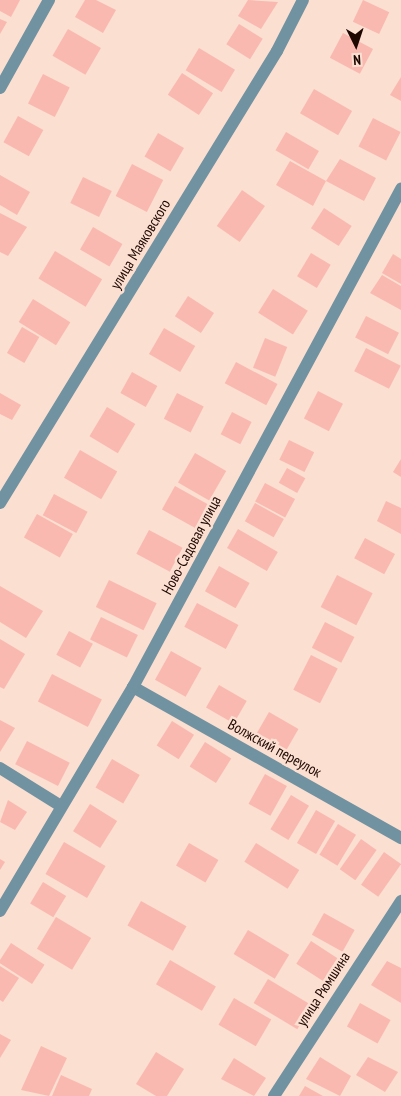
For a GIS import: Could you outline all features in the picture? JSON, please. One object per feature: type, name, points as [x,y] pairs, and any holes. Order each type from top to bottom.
[{"type":"street","points":[[0,88],[49,0]]},
{"type":"street","name":"улица Маяковского","points":[[0,503],[277,51],[303,0]]},
{"type":"street","name":"Ново-Садовая улица","points":[[0,911],[133,687],[401,189]]},
{"type":"street","name":"Волжский переулок","points":[[133,687],[401,838]]},
{"type":"street","points":[[0,768],[61,806]]},
{"type":"street","name":"улица Рюмшина","points":[[274,1096],[401,900]]},
{"type":"building","points":[[0,0],[20,0],[11,17],[0,11]]},
{"type":"building","points":[[85,0],[96,0],[116,10],[103,33],[75,17]]},
{"type":"building","points":[[248,0],[278,2],[261,29],[238,16]]},
{"type":"building","points":[[363,0],[389,12],[379,34],[353,22]]},
{"type":"building","points":[[0,19],[7,22],[0,34]]},
{"type":"building","points":[[239,24],[263,39],[250,59],[226,44]]},
{"type":"building","points":[[68,29],[101,48],[85,75],[52,56]]},
{"type":"building","points":[[343,33],[373,49],[360,74],[330,58]]},
{"type":"building","points":[[199,48],[235,70],[222,92],[186,70]]},
{"type":"building","points":[[182,73],[213,93],[199,115],[168,95]]},
{"type":"building","points":[[43,74],[70,88],[55,117],[28,103]]},
{"type":"building","points":[[401,77],[401,101],[390,95]]},
{"type":"building","points":[[314,89],[352,111],[338,135],[300,113]]},
{"type":"building","points":[[18,116],[43,130],[29,156],[3,142]]},
{"type":"building","points":[[373,118],[401,132],[386,161],[358,147]]},
{"type":"building","points":[[286,132],[319,151],[308,169],[276,150]]},
{"type":"building","points":[[158,133],[184,148],[170,171],[144,156]]},
{"type":"building","points":[[340,159],[376,178],[364,201],[326,181]]},
{"type":"building","points":[[290,161],[326,181],[313,206],[276,185]]},
{"type":"building","points":[[132,164],[163,180],[147,212],[116,196]]},
{"type":"building","points":[[0,175],[30,192],[17,215],[0,205]]},
{"type":"building","points":[[83,177],[112,191],[99,217],[70,203]]},
{"type":"building","points":[[242,190],[265,206],[240,242],[217,226]]},
{"type":"building","points":[[324,208],[352,226],[339,246],[311,228]]},
{"type":"building","points":[[0,213],[27,227],[8,256],[0,252]]},
{"type":"building","points":[[93,227],[122,244],[109,267],[80,250]]},
{"type":"building","points":[[55,251],[102,279],[86,307],[39,278]]},
{"type":"building","points":[[311,253],[331,265],[317,288],[297,276]]},
{"type":"building","points":[[393,254],[401,259],[401,284],[382,273]]},
{"type":"building","points":[[382,275],[401,286],[401,310],[370,293]]},
{"type":"building","points":[[273,289],[308,311],[293,334],[258,313]]},
{"type":"building","points":[[188,296],[214,313],[201,333],[175,316]]},
{"type":"building","points":[[33,299],[70,322],[56,345],[19,322]]},
{"type":"building","points":[[366,316],[399,333],[388,354],[355,337]]},
{"type":"building","points":[[22,327],[39,337],[24,363],[7,353]]},
{"type":"building","points":[[164,328],[195,346],[180,372],[149,354]]},
{"type":"building","points":[[265,338],[287,347],[275,377],[253,368]]},
{"type":"building","points":[[366,348],[401,366],[389,389],[354,371]]},
{"type":"building","points":[[236,362],[277,384],[266,405],[225,383]]},
{"type":"building","points":[[132,372],[157,386],[146,407],[120,393]]},
{"type":"building","points":[[318,391],[343,404],[329,431],[304,419]]},
{"type":"building","points":[[0,393],[21,405],[12,420],[0,414]]},
{"type":"building","points":[[177,393],[204,407],[191,432],[164,419]]},
{"type":"building","points":[[107,407],[135,424],[118,453],[89,436]]},
{"type":"building","points":[[232,412],[252,422],[240,444],[221,434]]},
{"type":"building","points":[[289,440],[314,452],[305,472],[279,460]]},
{"type":"building","points":[[80,450],[117,472],[101,499],[64,478]]},
{"type":"building","points":[[195,453],[226,471],[209,500],[178,482]]},
{"type":"building","points":[[401,459],[401,477],[393,472]]},
{"type":"building","points":[[287,468],[305,478],[297,493],[279,483]]},
{"type":"building","points":[[265,483],[295,499],[285,518],[255,502]]},
{"type":"building","points":[[175,486],[208,504],[195,528],[162,510]]},
{"type":"building","points":[[54,494],[88,512],[76,533],[43,515]]},
{"type":"building","points":[[386,501],[401,508],[401,534],[377,521]]},
{"type":"building","points":[[255,503],[284,519],[274,537],[245,521]]},
{"type":"building","points":[[37,514],[73,534],[60,557],[24,538]]},
{"type":"building","points":[[238,529],[278,552],[267,571],[227,548]]},
{"type":"building","points":[[149,530],[183,548],[170,572],[136,554]]},
{"type":"building","points":[[365,538],[395,554],[384,574],[354,558]]},
{"type":"building","points":[[219,566],[250,583],[236,608],[205,591]]},
{"type":"building","points":[[337,575],[373,593],[356,625],[321,607]]},
{"type":"building","points":[[109,580],[157,603],[143,630],[96,607]]},
{"type":"building","points":[[0,586],[43,611],[26,638],[0,622]]},
{"type":"building","points":[[197,603],[238,625],[226,649],[184,627]]},
{"type":"building","points":[[101,617],[138,635],[127,657],[90,639]]},
{"type":"building","points":[[325,622],[354,637],[341,663],[312,648]]},
{"type":"building","points":[[69,631],[93,644],[80,668],[56,655]]},
{"type":"building","points":[[0,639],[25,654],[4,689],[0,687]]},
{"type":"building","points":[[171,651],[202,668],[186,697],[155,680]]},
{"type":"building","points":[[311,655],[338,669],[320,703],[293,690]]},
{"type":"building","points":[[52,674],[102,699],[88,727],[38,702]]},
{"type":"building","points":[[219,685],[247,701],[234,724],[206,708]]},
{"type":"building","points":[[269,712],[298,729],[285,752],[256,735]]},
{"type":"building","points":[[0,720],[15,728],[0,752]]},
{"type":"building","points":[[172,721],[194,735],[179,759],[157,746]]},
{"type":"building","points":[[27,741],[70,763],[58,786],[15,764]]},
{"type":"building","points":[[205,742],[231,758],[216,783],[190,767]]},
{"type":"building","points":[[112,759],[140,775],[123,804],[96,788]]},
{"type":"building","points":[[265,774],[287,786],[270,816],[249,804]]},
{"type":"building","points":[[291,795],[309,806],[288,840],[270,829]]},
{"type":"building","points":[[8,800],[27,812],[15,830],[0,822]]},
{"type":"building","points":[[90,804],[117,821],[100,848],[73,831]]},
{"type":"building","points":[[316,810],[335,821],[316,854],[297,843]]},
{"type":"building","points":[[338,824],[356,835],[337,866],[319,855]]},
{"type":"building","points":[[361,839],[377,850],[355,880],[340,869]]},
{"type":"building","points":[[64,842],[106,866],[87,898],[46,874]]},
{"type":"building","points":[[189,843],[218,860],[205,883],[176,866]]},
{"type":"building","points":[[256,843],[299,870],[288,889],[244,862]]},
{"type":"building","points":[[384,852],[401,864],[378,897],[361,885]]},
{"type":"building","points":[[0,859],[5,862],[0,870]]},
{"type":"building","points":[[43,882],[66,896],[53,917],[30,903]]},
{"type":"building","points":[[141,901],[186,926],[173,951],[127,925]]},
{"type":"building","points":[[324,913],[355,930],[342,952],[312,935]]},
{"type":"building","points":[[56,917],[91,938],[72,970],[37,949]]},
{"type":"building","points":[[248,930],[289,955],[275,979],[234,954]]},
{"type":"building","points":[[311,941],[347,964],[332,987],[296,964]]},
{"type":"building","points":[[11,943],[45,965],[32,984],[0,963],[0,960]]},
{"type":"building","points":[[170,960],[216,986],[202,1011],[156,984]]},
{"type":"building","points":[[387,961],[401,968],[401,1003],[371,985]]},
{"type":"building","points":[[0,966],[19,978],[3,1002],[0,1000]]},
{"type":"building","points":[[268,979],[312,1005],[297,1029],[254,1003]]},
{"type":"building","points":[[234,998],[271,1020],[256,1046],[218,1025]]},
{"type":"building","points":[[360,1003],[391,1020],[378,1044],[347,1027]]},
{"type":"building","points":[[0,1034],[11,1040],[0,1058]]},
{"type":"building","points":[[41,1046],[67,1058],[49,1096],[21,1090]]},
{"type":"building","points":[[156,1052],[184,1069],[167,1096],[156,1096],[136,1084]]},
{"type":"building","points":[[320,1057],[351,1076],[340,1096],[306,1079]]},
{"type":"building","points":[[368,1057],[398,1072],[385,1092],[356,1075]]},
{"type":"building","points":[[234,1058],[266,1078],[254,1096],[221,1079]]},
{"type":"building","points":[[61,1075],[92,1089],[89,1096],[52,1096]]},
{"type":"building","points":[[305,1086],[323,1096],[299,1096]]}]
